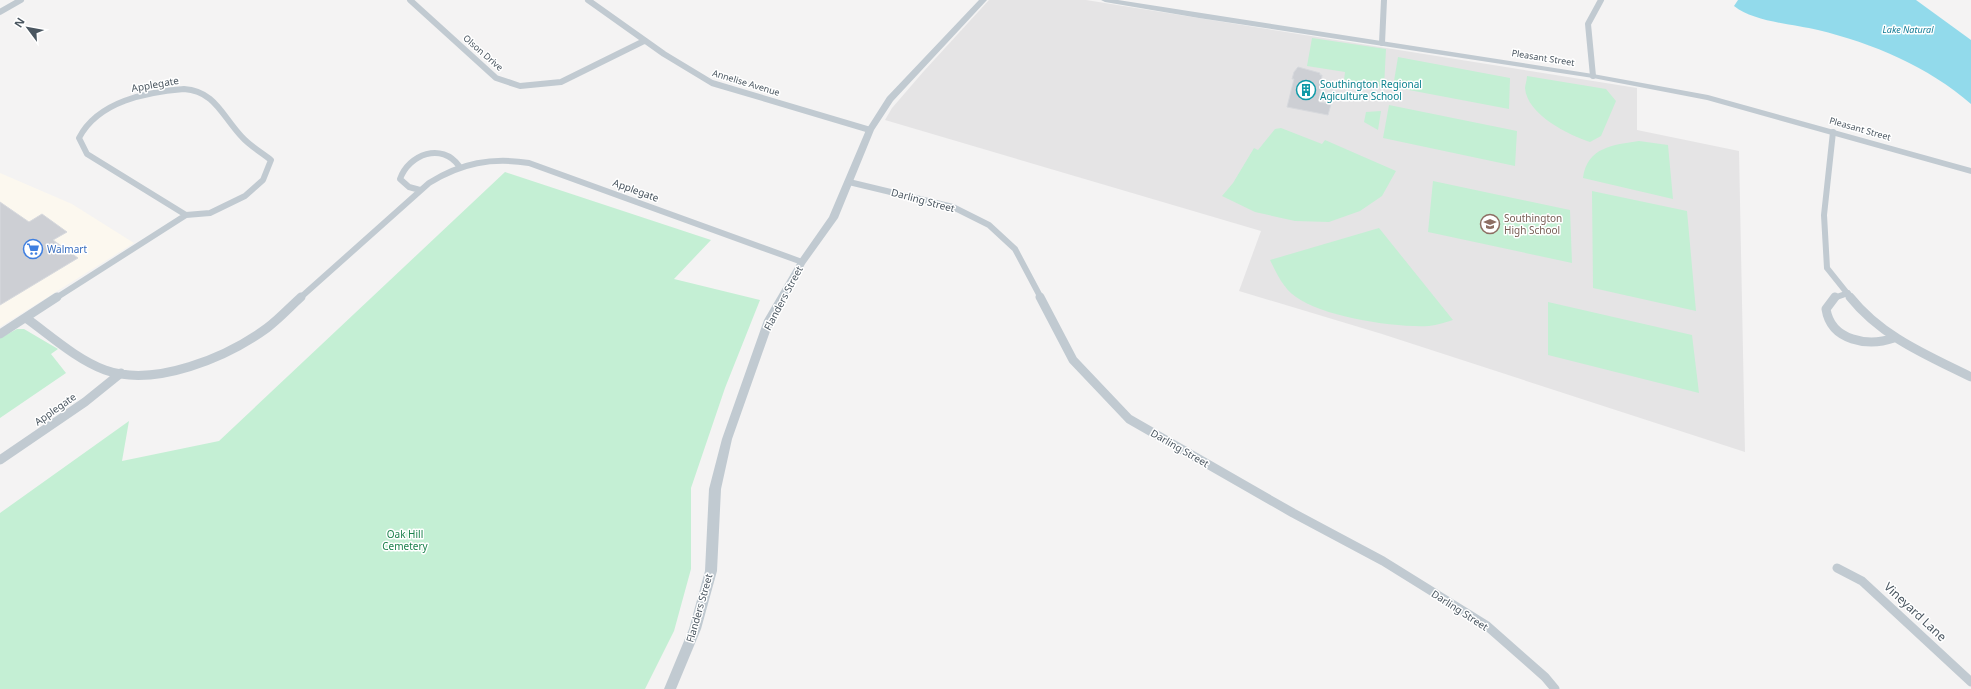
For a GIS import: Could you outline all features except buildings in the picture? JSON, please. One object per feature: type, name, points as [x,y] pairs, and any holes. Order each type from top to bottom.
[{"type":"street","points":[[0,12],[21,0]]},
{"type":"street","name":"Olson Drive","points":[[410,0],[496,78],[520,86],[561,82],[644,41]]},
{"type":"street","name":"Annelise Avenue","points":[[588,0],[644,41],[695,74],[712,83],[870,130]]},
{"type":"street","name":"Flanders Street","points":[[670,689],[695,629],[711,571],[715,489],[727,439],[769,320],[802,262],[833,218],[870,130],[890,99],[983,0]]},
{"type":"street","name":"Pleasant Street","points":[[1105,0],[1206,17],[1593,76],[1708,98],[1971,171]]},
{"type":"street","points":[[1382,43],[1384,0]]},
{"type":"street","points":[[1593,76],[1588,24],[1600,0]]},
{"type":"street","name":"Applegate","points":[[0,334],[186,215],[210,213],[245,196],[263,180],[271,160],[243,138],[212,100],[202,92],[185,89],[143,95],[109,108],[83,130],[79,138],[87,154],[186,215]]},
{"type":"street","points":[[1833,132],[1824,204],[1828,268],[1862,312],[1894,338],[1971,377]]},
{"type":"street","points":[[420,190],[408,186],[400,179],[402,171],[415,159],[431,154],[445,154],[454,158],[460,166]]},
{"type":"street","name":"Applegate","points":[[26,318],[92,363],[106,370],[120,373],[149,373],[183,368],[212,359],[250,339],[281,316],[420,190],[438,177],[460,166],[491,160],[510,160],[529,163],[802,262]]},
{"type":"street","name":"Darling Street","points":[[849,182],[953,207],[989,224],[1015,249],[1073,360],[1129,419],[1293,513],[1383,561],[1486,625],[1545,677],[1555,689]]},
{"type":"street","points":[[1848,293],[1835,297],[1826,309],[1829,322],[1839,332],[1862,342],[1873,343],[1894,338]]},
{"type":"street","name":"Applegate","points":[[0,460],[85,402],[120,373]]},
{"type":"street","name":"Vineyard Lane","points":[[1837,568],[1862,581],[1971,682]]},
{"type":"shaded area","name":"Southington High School","points":[[989,0],[1086,0],[1637,88],[1637,130],[1739,151],[1745,452],[1382,334],[1239,291],[1261,231],[885,120],[892,108],[924,71]]},
{"type":"shaded area","points":[[0,173],[72,204],[134,243],[0,327]]},
{"type":"green space","points":[[1312,38],[1386,49],[1384,87],[1344,80],[1345,72],[1307,66]]},
{"type":"green space","points":[[1398,57],[1510,78],[1509,109],[1393,87]]},
{"type":"green space","points":[[1527,76],[1606,89],[1616,101],[1601,136],[1590,142],[1561,129],[1541,115],[1533,107],[1528,98],[1525,88]]},
{"type":"green space","points":[[1389,105],[1517,131],[1515,166],[1383,138]]},
{"type":"green space","points":[[1381,111],[1378,130],[1364,122],[1366,112]]},
{"type":"green space","points":[[1281,128],[1322,144],[1325,140],[1396,171],[1382,196],[1360,211],[1329,222],[1295,221],[1255,212],[1222,196],[1233,183],[1254,148],[1258,150],[1275,129]]},
{"type":"green space","points":[[1639,141],[1668,145],[1673,199],[1583,178],[1585,168],[1590,160],[1603,149]]},
{"type":"green space","name":"Oak Hill Cemetery","points":[[505,172],[711,240],[674,279],[760,300],[725,388],[691,488],[691,569],[674,631],[645,689],[0,689],[0,513],[129,421],[122,461],[219,441]]},
{"type":"green space","points":[[1433,181],[1570,210],[1572,263],[1428,232]]},
{"type":"green space","points":[[1592,191],[1687,211],[1696,311],[1593,288]]},
{"type":"green space","points":[[1379,228],[1453,320],[1429,326],[1398,325],[1360,320],[1324,310],[1308,304],[1291,293],[1281,280],[1270,260]]},
{"type":"green space","points":[[1548,302],[1692,335],[1699,393],[1548,355]]},
{"type":"green space","points":[[17,329],[24,329],[58,349],[51,354],[66,373],[0,418],[0,338]]},
{"type":"water","name":"Lake Natural","points":[[1738,0],[1916,0],[1971,40],[1971,104],[1937,79],[1879,49],[1838,35],[1752,16],[1734,6]]},
{"type":"place","name":"Southington Regional Agiculture School","points":[[1306,90]]},
{"type":"place","name":"Southington High School","points":[[1490,224]]},
{"type":"place","name":"Walmart","points":[[33,249]]}]
